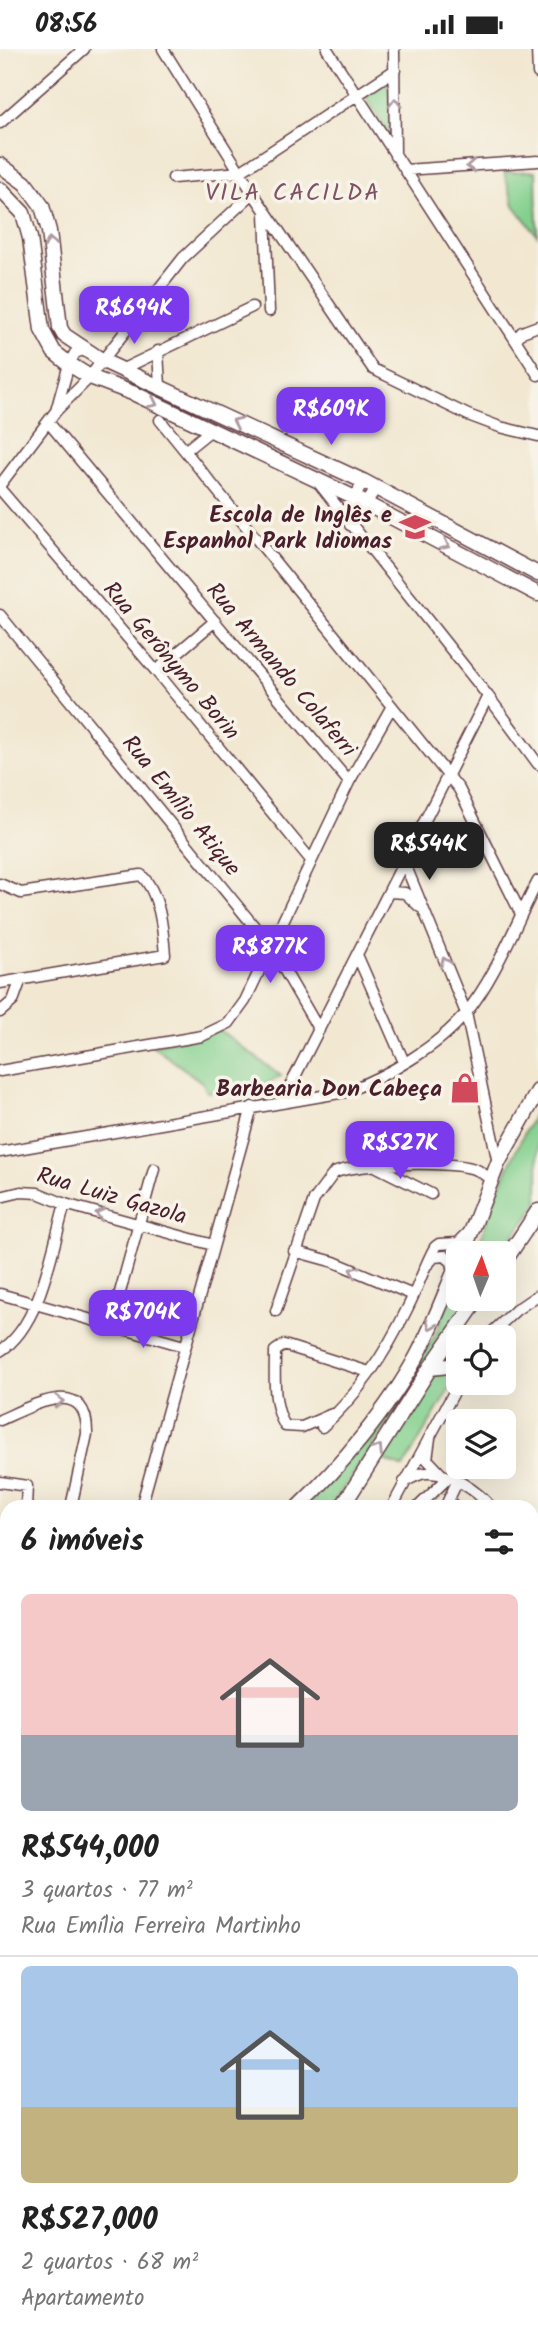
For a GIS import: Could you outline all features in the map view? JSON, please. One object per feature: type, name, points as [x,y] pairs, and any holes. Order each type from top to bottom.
[{"type":"main road","points":[[0,165],[25,183],[42,207],[54,260],[60,328],[70,342],[103,361],[370,485],[538,574]]},
{"type":"main road","points":[[0,189],[23,213],[30,238],[42,330],[54,352],[69,364],[90,377],[135,394],[361,502],[538,594]]},
{"type":"main road","points":[[468,1241],[498,1163],[538,1091]]},
{"type":"main road","points":[[516,1245],[538,1211]]},
{"type":"main road","points":[[474,1226],[476,1241]]},
{"type":"main road","points":[[522,1236],[538,1230]]},
{"type":"main road","points":[[305,1500],[337,1467],[397,1387],[417,1356],[446,1291]]},
{"type":"main road","points":[[346,1500],[430,1368],[446,1349]]},
{"type":"main road","points":[[430,1368],[446,1364]]},
{"type":"street","points":[[2,118],[84,49]]},
{"type":"street","points":[[163,49],[264,210],[373,369],[468,415],[500,427],[538,436]]},
{"type":"street","points":[[327,49],[355,96],[534,361],[538,375]]},
{"type":"street","points":[[394,49],[395,156]]},
{"type":"street","points":[[537,49],[538,73]]},
{"type":"street","points":[[173,179],[240,172],[395,70]]},
{"type":"street","points":[[405,170],[538,161]]},
{"type":"street","points":[[0,487],[56,411],[90,377],[183,258],[253,193]]},
{"type":"street","points":[[264,210],[268,311]]},
{"type":"street","points":[[123,369],[252,307]]},
{"type":"street","points":[[517,338],[522,332],[538,326]]},
{"type":"street","points":[[56,411],[69,364],[75,352],[83,350]]},
{"type":"street","points":[[158,351],[160,386]]},
{"type":"street","points":[[160,420],[447,775],[470,807],[520,915]]},
{"type":"street","name":"Rua Armando Colaferri","points":[[49,423],[349,782]]},
{"type":"street","points":[[185,451],[211,431]]},
{"type":"street","points":[[317,481],[488,696],[538,764]]},
{"type":"street","points":[[350,524],[370,485]]},
{"type":"street","name":"Rua Gerônymo Borin","points":[[0,487],[310,859]]},
{"type":"street","name":"Rua Emílio Atique","points":[[0,615],[271,947],[319,1030]]},
{"type":"street","points":[[156,671],[215,621]]},
{"type":"street","points":[[282,1102],[358,957],[488,696]]},
{"type":"street","points":[[0,1071],[198,1037],[229,1023],[246,1001],[310,859],[392,706]]},
{"type":"street","points":[[405,864],[466,1013],[498,1163]]},
{"type":"street","points":[[0,884],[21,893],[141,875],[150,883],[163,930],[165,955],[0,983]]},
{"type":"street","points":[[0,1152],[345,1092],[368,1083],[404,1062],[466,1013],[484,986],[538,881]]},
{"type":"street","points":[[390,892],[405,893],[425,911]]},
{"type":"street","points":[[358,957],[404,1062]]},
{"type":"street","points":[[0,1012],[13,1001],[21,979]]},
{"type":"street","points":[[143,1500],[252,1107]]},
{"type":"street","points":[[373,1165],[431,1194]]},
{"type":"street","points":[[276,1311],[294,1251],[314,1200],[328,1177],[343,1169],[373,1165],[468,1168],[491,1179]]},
{"type":"street","points":[[111,1325],[154,1169]]},
{"type":"street","name":"Rua Luiz Gazola","points":[[0,1197],[29,1191],[65,1205],[213,1245]]},
{"type":"street","points":[[0,1351],[19,1333],[36,1304],[65,1205]]},
{"type":"street","points":[[323,1427],[341,1411],[369,1372],[439,1244],[458,1243],[474,1226]]},
{"type":"street","points":[[294,1251],[334,1262],[413,1295]]},
{"type":"street","points":[[426,1266],[434,1257],[446,1257]]},
{"type":"street","points":[[0,1294],[184,1346]]},
{"type":"street","points":[[502,1325],[538,1295]]},
{"type":"street","points":[[341,1411],[302,1427],[285,1426],[279,1415],[275,1391],[275,1351],[284,1345],[369,1372]]},
{"type":"street","points":[[395,1500],[452,1395]]},
{"type":"street","points":[[5,1418],[54,1399],[71,1401],[81,1409],[87,1424],[87,1434],[73,1500]]},
{"type":"street","points":[[431,1433],[427,1459],[446,1475]]},
{"type":"street","points":[[404,1482],[422,1474],[446,1478]]},
{"type":"street","points":[[425,1500],[448,1479]]},
{"type":"street","points":[[449,1479],[449,1500]]},
{"type":"street","points":[[451,1479],[478,1492],[485,1500]]},
{"type":"street","points":[[0,1482],[27,1486],[26,1500]]},
{"type":"green space","points":[[389,80],[391,137],[365,96]]},
{"type":"green space","points":[[536,171],[537,235],[514,205],[504,172]]},
{"type":"green space","points":[[218,1029],[281,1076],[253,1092],[207,1092],[203,1083],[153,1046]]},
{"type":"green space","points":[[538,1107],[538,1205],[509,1241],[480,1241],[506,1172]]},
{"type":"green space","points":[[446,1308],[446,1311],[462,1311],[454,1325],[446,1325],[446,1337],[412,1391],[335,1500],[313,1500],[407,1381],[435,1335]]},
{"type":"green space","points":[[446,1371],[446,1395],[403,1468],[380,1458],[433,1373]]},
{"type":"place","name":"Escola de Inglês e Espanhol Park Idiomas","points":[[415,527]]},
{"type":"place","name":"Barbearia Don Cabeça","points":[[465,1088]]},
{"type":"district","name":"VILA CACILDA","points":[[293,192]]}]
